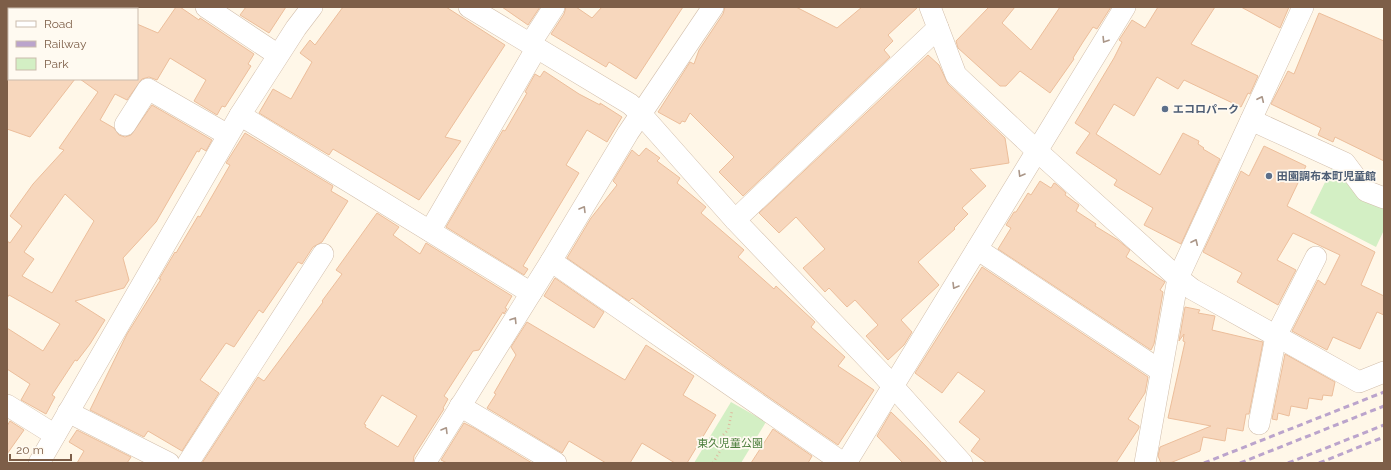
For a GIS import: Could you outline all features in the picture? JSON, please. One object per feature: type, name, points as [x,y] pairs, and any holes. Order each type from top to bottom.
[{"type":"street","points":[[206,7],[278,55]]},
{"type":"street","points":[[39,463],[228,135],[278,55],[312,7]]},
{"type":"street","points":[[469,7],[533,47],[630,104],[734,220],[894,387],[962,463]]},
{"type":"street","points":[[430,231],[554,7]]},
{"type":"street","points":[[425,463],[551,261],[640,114],[712,7]]},
{"type":"street","points":[[930,7],[956,75],[1036,150],[1178,278],[1192,289],[1359,382],[1384,372]]},
{"type":"street","points":[[846,463],[894,387],[1036,150],[1125,7]]},
{"type":"street","points":[[1145,463],[1178,278],[1304,7]]},
{"type":"street","points":[[734,220],[938,28]]},
{"type":"street","points":[[125,125],[148,89],[228,135]]},
{"type":"street","points":[[240,115],[531,293]]},
{"type":"street","points":[[1251,120],[1345,163],[1366,191],[1384,198]]},
{"type":"street","points":[[977,249],[1162,371]]},
{"type":"street","points":[[188,463],[323,254]]},
{"type":"street","points":[[1259,424],[1276,336],[1316,257]]},
{"type":"street","points":[[551,261],[842,463]]},
{"type":"street","points":[[7,405],[55,435]]},
{"type":"street","points":[[460,406],[556,463]]},
{"type":"street","points":[[68,412],[168,463]]},
{"type":"path","points":[[713,463],[723,446],[722,437],[728,430],[731,413],[742,393]]},
{"type":"green space","points":[[1333,166],[1358,197],[1384,208],[1384,230],[1376,247],[1310,213]]},
{"type":"green space","name":"東久児童公園","points":[[731,402],[766,422],[741,463],[694,463]]},
{"type":"building","points":[[176,7],[180,7],[199,20],[200,18],[254,54],[248,64],[251,66],[225,107],[222,106],[217,115],[194,101],[206,80],[170,58],[157,80],[149,77],[142,79],[127,100],[115,94],[100,120],[114,128],[119,135],[125,137],[131,135],[152,105],[212,140],[206,151],[201,148],[199,152],[197,151],[156,222],[123,258],[129,280],[124,288],[75,301],[105,320],[90,344],[77,361],[75,360],[52,395],[55,397],[46,414],[21,400],[30,384],[7,369],[7,328],[43,351],[60,324],[9,295],[7,298],[7,241],[10,243],[22,226],[10,216],[33,184],[64,150],[59,148],[98,92],[81,80],[138,80],[138,24],[158,33]],"holes":[[[65,194],[94,221],[52,293],[22,276],[34,259],[24,252]]]},
{"type":"building","points":[[246,7],[286,7],[269,33],[240,15]]},
{"type":"building","points":[[343,7],[446,7],[505,45],[445,137],[461,141],[419,200],[333,149],[329,155],[259,113],[273,89],[291,99],[312,62],[300,53],[310,40],[315,45]]},
{"type":"building","points":[[502,7],[540,7],[528,25]]},
{"type":"building","points":[[566,7],[576,7],[592,18],[602,7],[683,7],[636,79],[609,62],[606,67],[551,34],[564,14]]},
{"type":"building","points":[[725,7],[796,7],[837,28],[862,7],[918,7],[888,35],[893,41],[884,50],[890,57],[743,196],[719,172],[734,157],[690,113],[685,122],[682,121],[680,124],[658,112],[690,62],[694,64],[699,50],[723,14]]},
{"type":"building","points":[[989,7],[1015,7],[1002,23],[1031,50],[1060,7],[1111,7],[1097,29],[1093,27],[1073,58],[1074,59],[1050,93],[1020,71],[1006,86],[1000,86],[958,48],[956,41]]},
{"type":"building","points":[[1158,7],[1215,7],[1191,44],[1258,76],[1250,94],[1248,93],[1241,107],[1184,80],[1178,89],[1157,77],[1134,116],[1114,104],[1096,134],[1160,175],[1183,133],[1199,141],[1198,144],[1204,148],[1203,149],[1220,159],[1181,244],[1144,225],[1153,208],[1114,185],[1117,180],[1076,153],[1090,133],[1075,123],[1114,58],[1122,42],[1119,40],[1132,20],[1145,28]]},
{"type":"building","points":[[1241,7],[1289,7],[1280,28]]},
{"type":"building","points":[[1319,13],[1384,41],[1384,161],[1335,137],[1333,142],[1318,135],[1321,128],[1271,104],[1288,71],[1294,74]]},
{"type":"building","points":[[928,55],[939,65],[948,84],[1005,138],[1009,163],[970,169],[986,186],[962,208],[968,214],[954,228],[955,229],[918,262],[939,285],[901,320],[912,332],[904,345],[888,360],[866,336],[878,325],[855,300],[847,307],[829,288],[825,292],[803,268],[825,249],[796,217],[779,233],[759,213]]},
{"type":"building","points":[[544,71],[579,94],[600,105],[600,103],[622,117],[607,142],[587,130],[566,165],[579,173],[523,266],[528,269],[524,275],[446,227],[503,130],[505,131],[527,93],[525,92],[535,74],[540,77]]},
{"type":"building","points":[[7,79],[74,80],[30,137],[7,129]]},
{"type":"building","points":[[245,133],[333,186],[331,191],[348,201],[322,242],[313,247],[302,264],[298,262],[263,313],[259,310],[234,347],[226,343],[200,380],[219,393],[182,451],[148,431],[144,437],[90,410],[127,334],[161,279],[159,279],[175,252],[176,253],[198,216],[200,217],[230,165],[226,163]]},
{"type":"building","points":[[1264,146],[1306,166],[1287,206],[1375,252],[1361,285],[1384,296],[1384,315],[1377,312],[1360,349],[1333,337],[1327,350],[1292,331],[1318,280],[1325,285],[1340,255],[1293,233],[1277,260],[1296,270],[1278,305],[1237,282],[1242,273],[1203,252],[1241,171],[1249,176]]},
{"type":"building","points":[[646,148],[660,158],[657,161],[680,178],[677,183],[706,207],[701,213],[744,250],[738,257],[774,289],[776,286],[815,322],[811,327],[845,357],[838,366],[874,390],[838,445],[721,364],[632,298],[629,301],[567,258],[591,218],[617,185],[613,181],[632,150],[639,156]]},
{"type":"building","points":[[1040,181],[1051,188],[1054,183],[1056,184],[1066,193],[1065,195],[1079,205],[1076,211],[1130,250],[1126,257],[1165,282],[1160,290],[1163,292],[1154,344],[1151,350],[998,249],[1011,228],[1006,225],[1014,212],[1016,212],[1028,193],[1031,195]]},
{"type":"building","points":[[377,213],[399,227],[393,235],[420,254],[426,243],[512,296],[505,308],[507,309],[504,314],[503,312],[479,350],[473,351],[444,396],[448,399],[443,408],[444,409],[414,456],[413,463],[202,463],[258,377],[264,381],[323,302],[322,301],[342,274],[336,270]],"holes":[[[382,395],[417,416],[398,447],[365,427],[366,425],[364,424]]]},
{"type":"building","points":[[982,267],[1148,377],[1145,393],[1128,419],[1139,426],[1139,428],[1116,463],[987,463],[971,451],[980,439],[959,422],[985,391],[958,372],[942,393],[915,373]]},
{"type":"building","points":[[555,278],[604,312],[594,328],[544,296]]},
{"type":"building","points":[[1185,307],[1200,310],[1198,313],[1215,316],[1212,330],[1263,342],[1249,414],[1246,414],[1243,431],[1227,428],[1225,441],[1203,437],[1200,451],[1170,463],[1161,463],[1158,456],[1160,447],[1211,426],[1168,418],[1185,342],[1183,341],[1184,334],[1179,341]]},
{"type":"building","points":[[527,322],[625,380],[646,345],[694,376],[683,395],[716,415],[687,463],[675,463],[642,443],[630,463],[606,463],[569,441],[562,453],[487,408],[516,355],[511,347]]},
{"type":"building","points":[[1285,354],[1335,382],[1332,396],[1323,395],[1322,400],[1309,398],[1307,409],[1291,406],[1289,416],[1278,413],[1277,420],[1272,419]]},
{"type":"building","points":[[891,412],[942,463],[903,463],[877,436]]},
{"type":"building","points":[[10,421],[24,430],[7,454],[7,426]]},
{"type":"building","points":[[464,423],[532,463],[447,463],[441,460]]},
{"type":"building","points":[[773,429],[812,456],[808,463],[751,463]]},
{"type":"building","points":[[77,430],[131,457],[127,463],[77,463],[84,451],[69,442]]},
{"type":"railway","points":[[1204,463],[1384,392]]},
{"type":"railway","points":[[1240,463],[1384,406]]},
{"type":"railway","points":[[1288,463],[1384,425]]},
{"type":"railway","points":[[1319,463],[1384,437]]},
{"type":"place","name":"エコロパーク","points":[[1165,109]]},
{"type":"place","name":"田園調布本町児童館","points":[[1269,176]]}]
